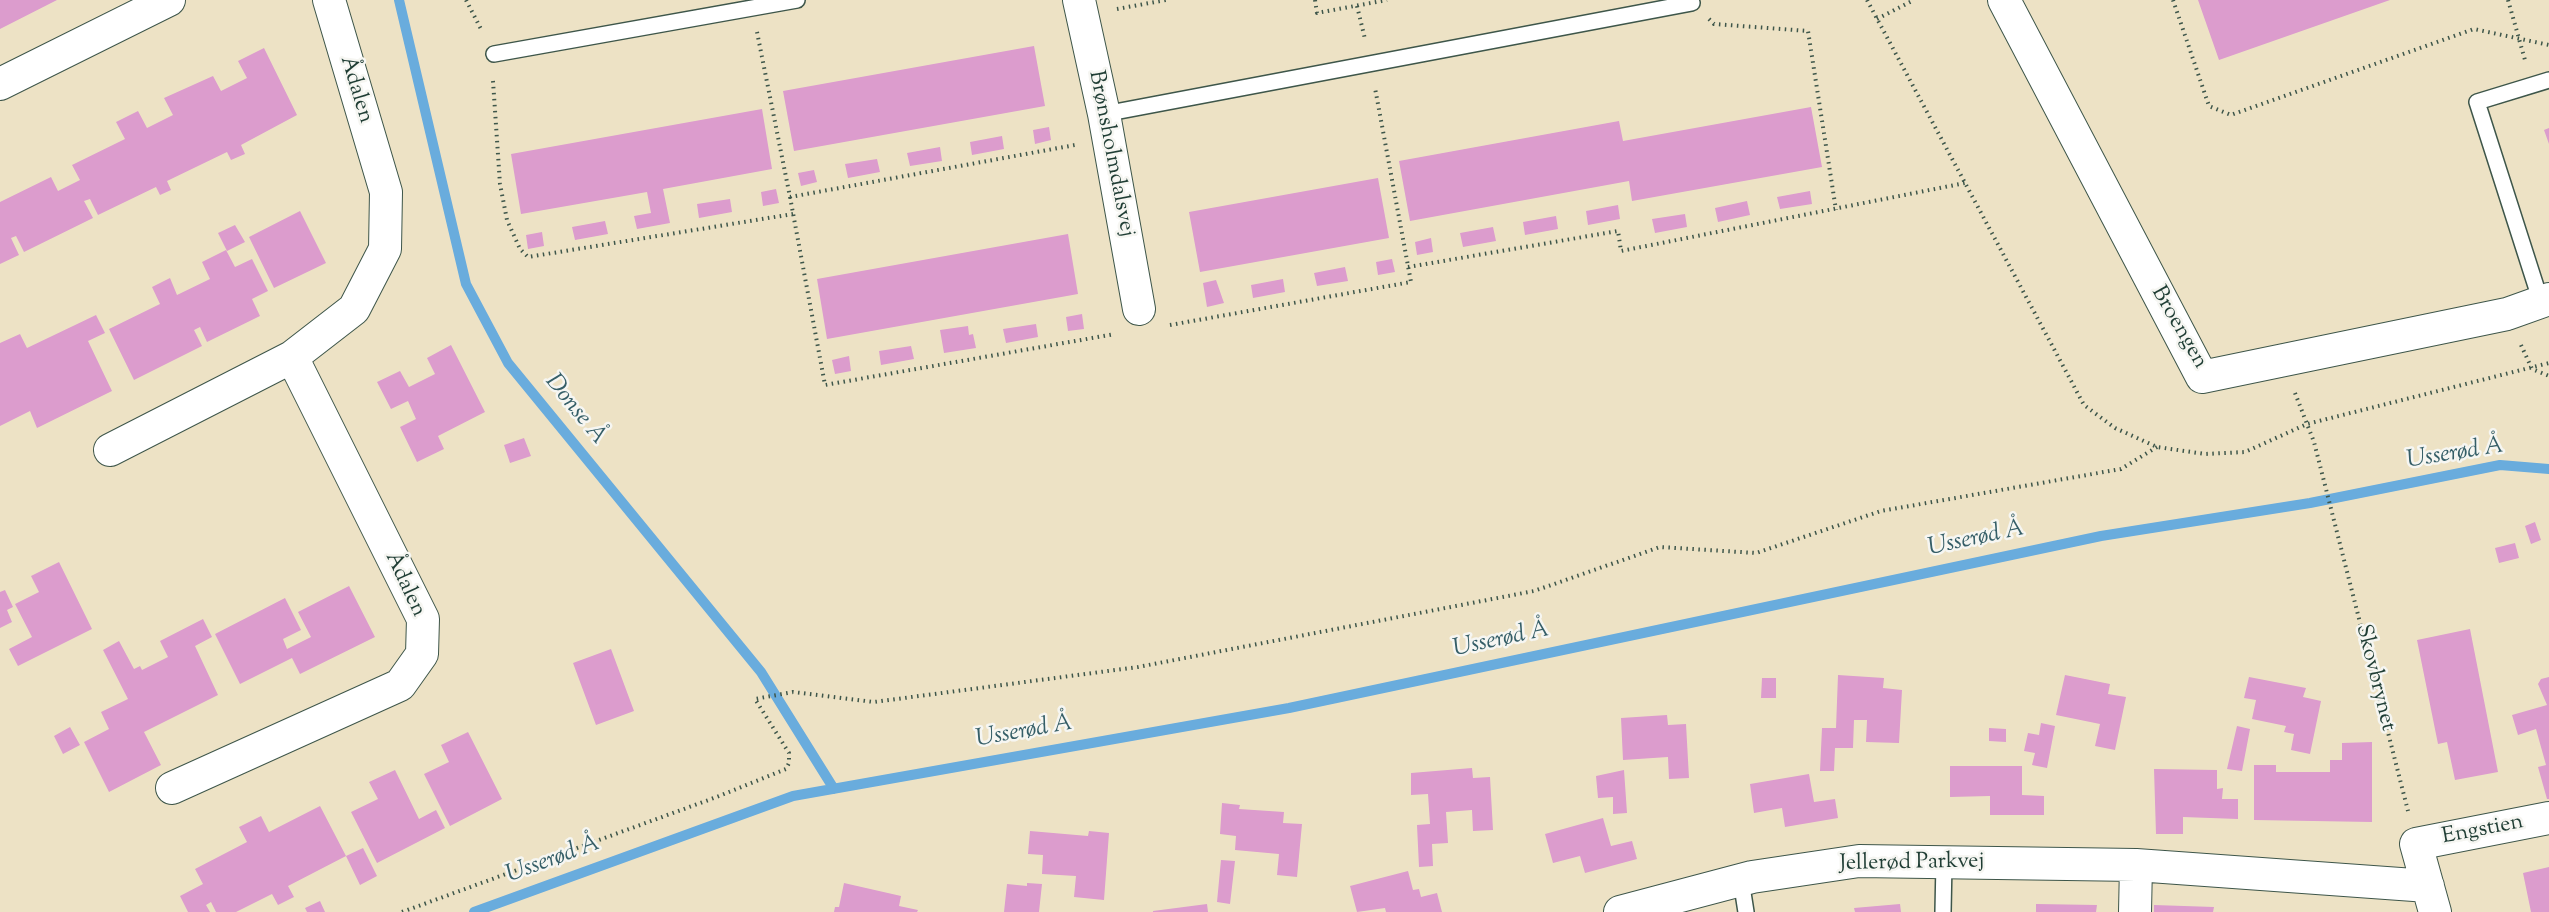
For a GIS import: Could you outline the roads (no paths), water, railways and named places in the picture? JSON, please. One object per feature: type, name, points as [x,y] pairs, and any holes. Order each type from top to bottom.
[{"type":"street","points":[[0,84],[169,0]]},
{"type":"street","name":"Ådalen","points":[[110,450],[292,357],[354,309],[386,249],[386,192],[328,0]]},
{"type":"street","name":"Broengen","points":[[2004,0],[2202,377],[2507,314],[2545,301]]},
{"type":"street","name":"Brønsholmdalsvej","points":[[1081,8],[1142,319]]},
{"type":"street","name":"Ådalen","points":[[172,788],[400,685],[422,654],[423,619],[292,357]]},
{"type":"street","name":"Engstien","points":[[2432,899],[2416,844],[2549,818]]},
{"type":"street","name":"Jellerød Parkvej","points":[[1620,912],[1741,880],[1858,861],[2136,866],[2432,899]]},
{"type":"street","points":[[2134,912],[2136,866]]},
{"type":"lane","points":[[494,54],[797,0]]},
{"type":"lane","points":[[1106,127],[1370,64],[1692,3]]},
{"type":"lane","points":[[2545,301],[2477,102],[2549,80]]},
{"type":"lane","points":[[1943,912],[1944,862]]},
{"type":"lane","points":[[1741,880],[1746,912]]},
{"type":"waterway","name":"Donse Å","points":[[399,0],[466,284],[508,363],[761,672],[834,789]]},
{"type":"waterway","name":"Usserød Å","points":[[474,912],[793,796],[1289,708],[2101,536],[2310,503],[2500,465],[2549,469]]}]
